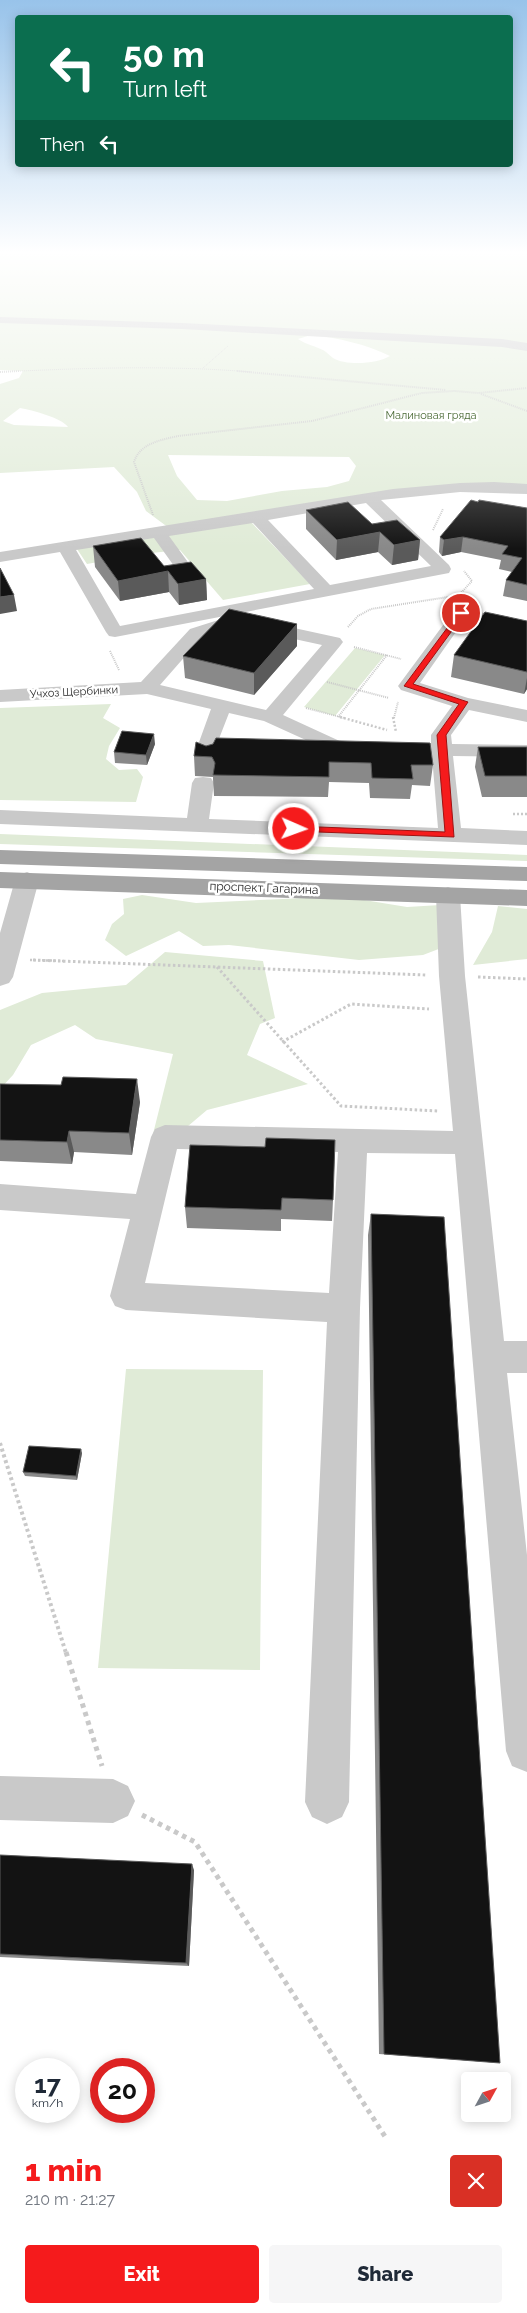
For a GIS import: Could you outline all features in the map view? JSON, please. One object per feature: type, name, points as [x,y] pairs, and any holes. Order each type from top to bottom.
[{"type":"main road","name":"проспект Гагарина","points":[[0,857],[527,874]]},
{"type":"main road","name":"проспект Гагарина","points":[[0,880],[527,898]]},
{"type":"street","points":[[0,557],[370,498],[455,488],[498,486],[527,489]]},
{"type":"street","points":[[65,546],[115,632],[443,569],[370,498]]},
{"type":"street","points":[[256,517],[326,591]]},
{"type":"street","points":[[159,533],[190,576]]},
{"type":"street","points":[[527,628],[461,613],[408,686],[464,702],[527,716]]},
{"type":"street","points":[[147,688],[196,633],[234,620],[334,642],[271,717]]},
{"type":"street","points":[[165,622],[196,633]]},
{"type":"street","name":"Учхоз Щербинки","points":[[0,696],[147,688],[271,717],[356,748]]},
{"type":"street","points":[[450,835],[441,735],[464,702]]},
{"type":"street","points":[[214,750],[222,706]]},
{"type":"street","points":[[287,746],[356,748],[442,746],[527,751]]},
{"type":"street","points":[[197,825],[203,783]]},
{"type":"street","points":[[0,817],[527,838]]},
{"type":"street","points":[[2,968],[27,880]]},
{"type":"street","points":[[448,894],[452,976],[527,1751]]},
{"type":"street","points":[[344,1308],[126,1296],[165,1137],[469,1143]]},
{"type":"street","points":[[327,1802],[344,1308],[353,1141]]},
{"type":"street","points":[[0,1197],[148,1208]]},
{"type":"street","points":[[490,1357],[527,1357]]},
{"type":"street","points":[[0,1798],[113,1801]]},
{"type":"path","points":[[204,368],[224,350]]},
{"type":"path","points":[[0,372],[63,369],[204,368],[478,393],[527,388]]},
{"type":"path","points":[[159,533],[134,462],[135,455],[141,449],[160,440],[178,436],[312,421],[422,393],[454,391]]},
{"type":"path","points":[[478,393],[527,410]]},
{"type":"path","points":[[433,532],[441,510],[445,508]]},
{"type":"path","points":[[458,596],[471,584],[470,576],[463,570]]},
{"type":"path","points":[[424,664],[334,642],[358,616],[371,609],[448,597]]},
{"type":"path","points":[[98,691],[119,669],[108,648],[115,632]]},
{"type":"path","points":[[338,717],[387,655]]},
{"type":"path","points":[[396,733],[394,715],[399,700]]},
{"type":"path","points":[[301,707],[442,746]]},
{"type":"path","points":[[217,967],[341,1106],[446,1112]]},
{"type":"path","points":[[2,968],[217,967],[527,979]]},
{"type":"path","points":[[282,1042],[351,1004],[437,1010]]},
{"type":"path","points":[[0,1443],[113,1801],[195,1842],[386,2138]]},
{"type":"green space","name":"Малиновая гряда","points":[[0,350],[322,350],[339,361],[362,363],[377,361],[390,356],[375,350],[527,350],[527,486],[503,483],[169,528],[146,511],[137,492],[114,467],[0,473],[0,384],[19,378],[23,371],[0,370]],"holes":[[[20,408],[53,418],[68,427],[14,425],[3,421]],[[168,455],[349,457],[356,466],[349,481],[327,487],[282,491],[227,501],[197,500],[177,476]]]},
{"type":"green space","points":[[251,522],[310,584],[223,600],[180,550],[142,554],[87,564],[77,549]]},
{"type":"green space","points":[[355,648],[385,655],[335,716],[304,707]]},
{"type":"green space","points":[[111,704],[103,718],[120,728],[109,746],[106,759],[119,770],[137,769],[143,777],[136,802],[0,800],[0,708]]},
{"type":"green space","points":[[0,834],[527,855],[527,861],[0,844]]},
{"type":"green space","points":[[142,895],[196,903],[306,898],[364,900],[407,907],[457,904],[462,940],[423,955],[359,960],[229,945],[203,946],[179,931],[126,956],[105,940],[112,924],[124,914],[123,899]]},
{"type":"green space","points":[[498,906],[527,909],[527,959],[473,965],[492,932]]},
{"type":"green space","points":[[165,952],[263,961],[275,1018],[260,1024],[247,1055],[308,1084],[207,1110],[181,1132],[152,1138],[173,1054],[96,1039],[75,1025],[31,1045],[13,1075],[0,1089],[0,1010],[42,993],[126,985]]},
{"type":"green space","points":[[126,1369],[263,1370],[260,1670],[98,1668]]},
{"type":"building","points":[[471,500],[527,508],[527,585],[506,580],[522,558],[502,554],[508,546],[463,537],[444,540],[440,537]]},
{"type":"building","points":[[348,502],[372,524],[397,520],[420,540],[394,545],[380,532],[337,540],[306,510]]},
{"type":"building","points":[[141,538],[164,566],[191,562],[206,579],[178,584],[168,571],[118,581],[93,546]]},
{"type":"building","points":[[0,568],[14,595],[0,597]]},
{"type":"building","points":[[229,609],[297,624],[254,673],[183,656]]},
{"type":"building","points":[[485,612],[527,621],[527,672],[454,655]]},
{"type":"building","points":[[122,731],[154,734],[146,755],[114,752]]},
{"type":"building","points":[[216,738],[430,743],[433,765],[411,765],[413,779],[372,778],[371,763],[329,762],[329,777],[213,775],[215,763],[212,757],[194,756],[196,742],[206,746],[213,744]]},
{"type":"building","points":[[478,747],[527,747],[527,776],[485,776]]},
{"type":"building","points":[[63,1077],[137,1079],[129,1133],[69,1131],[67,1142],[0,1140],[0,1084],[61,1085]]},
{"type":"building","points":[[266,1138],[335,1140],[333,1200],[282,1198],[281,1210],[185,1207],[190,1145],[265,1147]]},
{"type":"building","points":[[371,1214],[444,1217],[500,2063],[384,2054]]},
{"type":"building","points":[[29,1446],[81,1449],[76,1476],[23,1472]]},
{"type":"building","points":[[0,1855],[192,1864],[186,1963],[0,1954]]},
{"type":"route","points":[[294,829],[450,835],[441,735],[464,702],[408,686],[461,613]]}]
